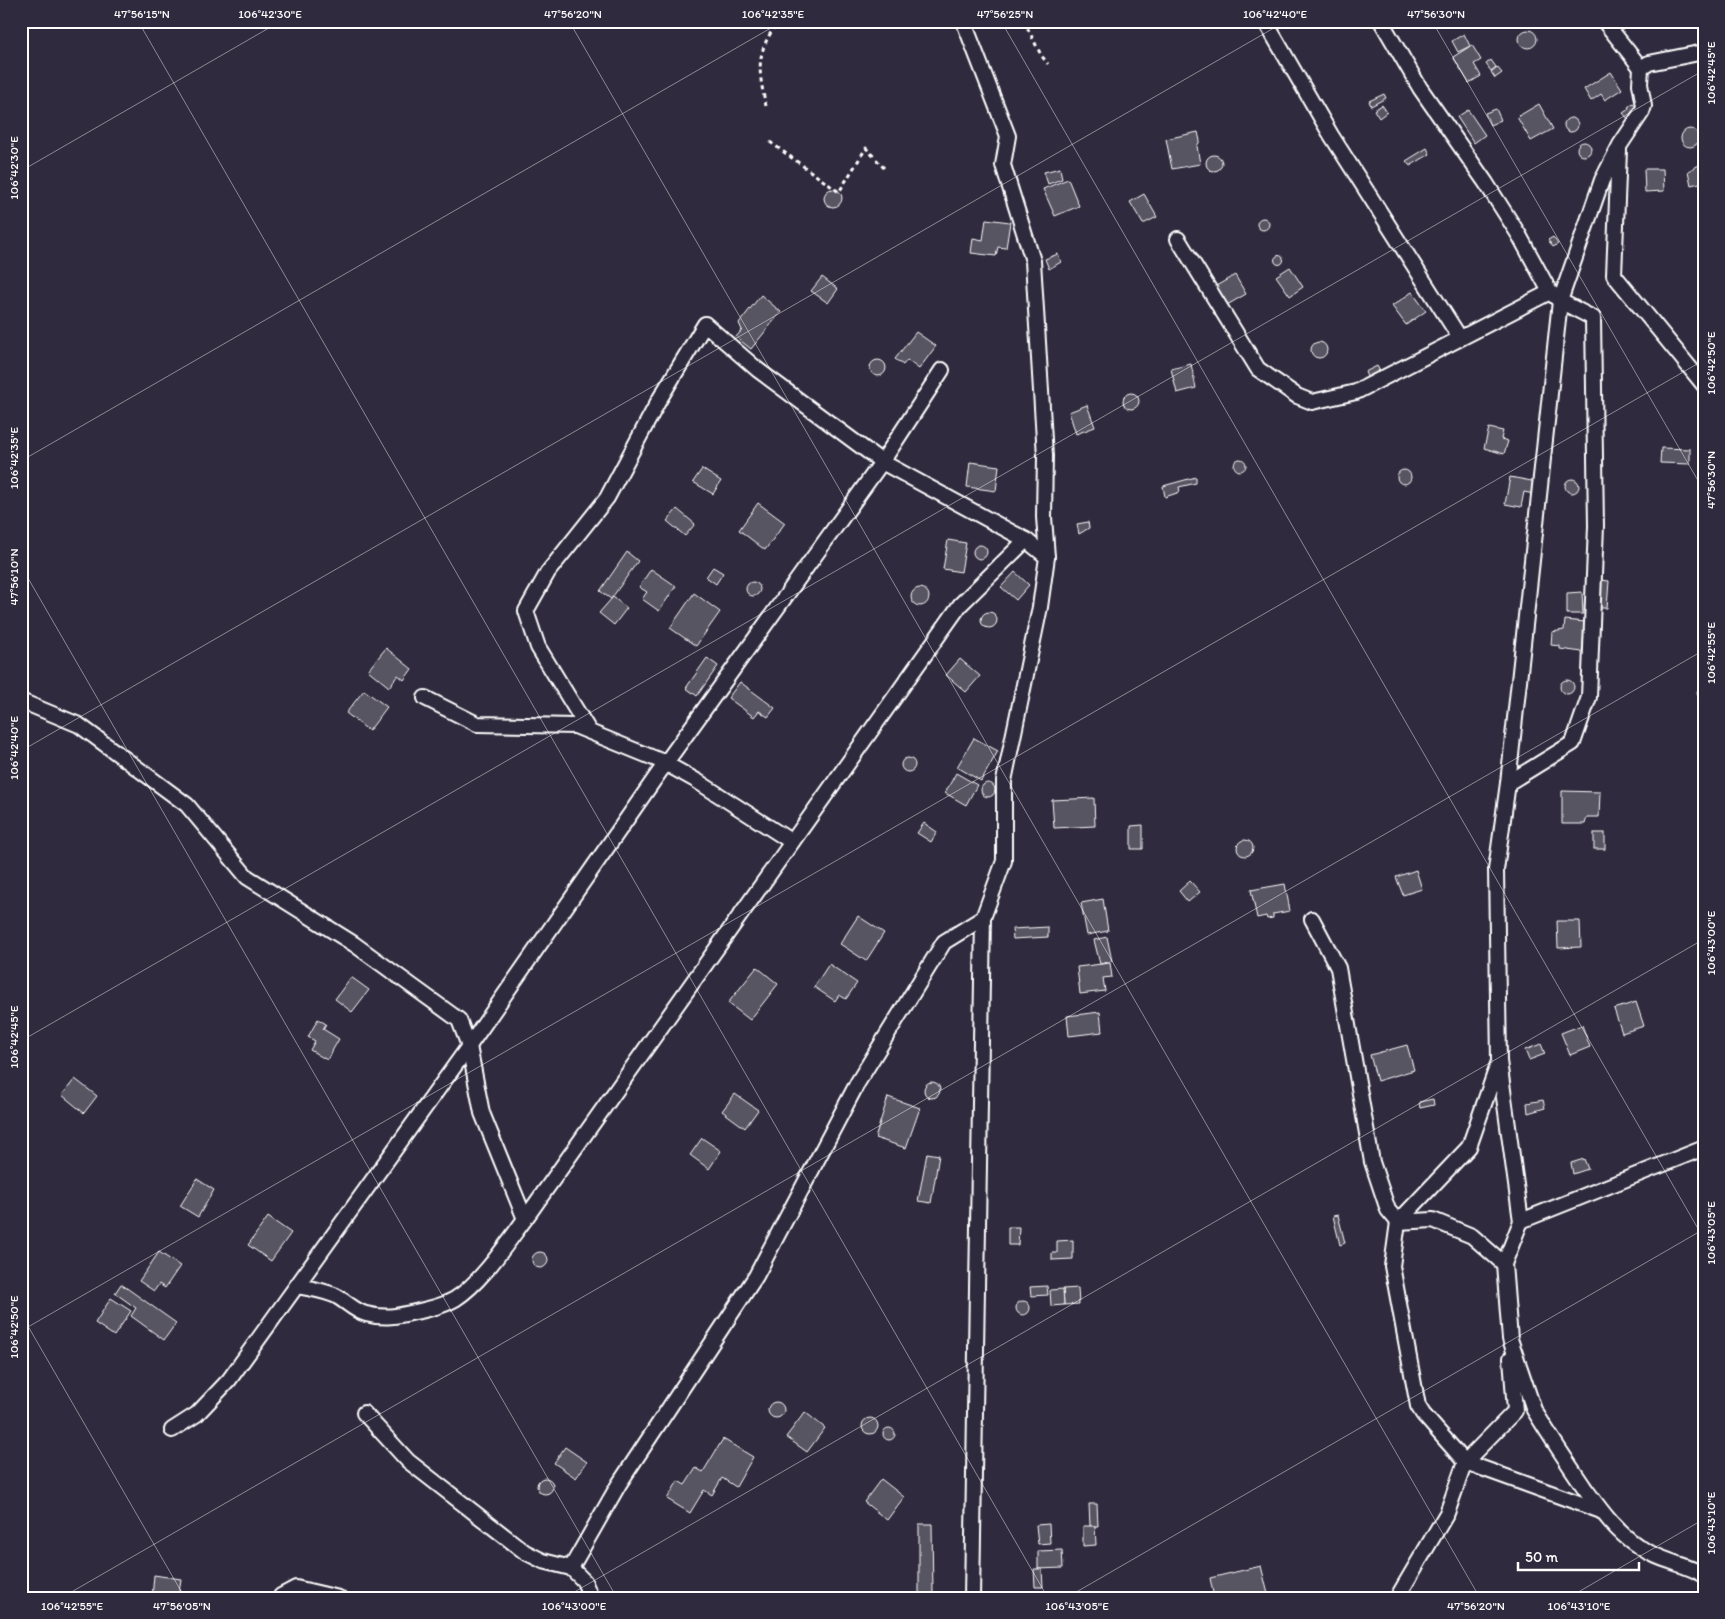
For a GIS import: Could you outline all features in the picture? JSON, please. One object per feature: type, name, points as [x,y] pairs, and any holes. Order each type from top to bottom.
[{"type":"street","points":[[1265,21],[1331,135],[1460,338]]},
{"type":"street","points":[[1381,21],[1420,88],[1486,183],[1555,297],[1593,318],[1596,526],[1589,698],[1573,742],[1508,783]]},
{"type":"street","points":[[1397,1598],[1446,1514],[1465,1462],[1514,1411],[1504,1264],[1520,1221],[1499,1061],[1496,870],[1508,783],[1555,297],[1602,180],[1620,145],[1640,116],[1644,106],[1640,84],[1641,68],[1604,21]]},
{"type":"street","points":[[965,25],[1008,136],[1003,165],[1033,261],[1045,456],[1044,517],[1047,557],[1040,607],[1004,781],[1004,861],[983,918],[972,1598]]},
{"type":"street","points":[[1641,68],[1649,63],[1704,52]]},
{"type":"street","points":[[1620,145],[1614,275],[1704,385]]},
{"type":"street","points":[[1178,239],[1258,369],[1297,396],[1312,402],[1356,392],[1460,338],[1555,297]]},
{"type":"street","points":[[589,731],[538,647],[526,611],[548,572],[607,498],[659,400],[705,324],[758,370],[882,462],[1026,540],[1047,557]]},
{"type":"street","points":[[172,1430],[197,1414],[229,1380],[469,1046],[665,764],[882,462],[942,370]]},
{"type":"street","points":[[296,1286],[318,1290],[335,1296],[364,1314],[384,1318],[440,1306],[456,1299],[468,1288],[489,1266],[526,1219],[960,605],[1026,540]]},
{"type":"street","points":[[425,698],[478,724],[575,726],[589,731],[665,764],[697,781],[792,842]]},
{"type":"street","points":[[21,701],[79,725],[187,805],[247,878],[354,944],[459,1020],[469,1046],[482,1113],[526,1219]]},
{"type":"street","points":[[571,1568],[619,1484],[756,1276],[858,1082],[944,942],[983,918]]},
{"type":"street","points":[[1312,919],[1338,968],[1372,1162],[1388,1210],[1398,1222]]},
{"type":"street","points":[[1499,1061],[1469,1147],[1398,1222],[1392,1266],[1418,1406],[1465,1462],[1601,1511]]},
{"type":"street","points":[[1520,1221],[1704,1148]]},
{"type":"street","points":[[1398,1222],[1433,1220],[1472,1236],[1504,1264]]},
{"type":"street","points":[[1510,1339],[1534,1410],[1601,1511],[1618,1531],[1639,1547],[1666,1561],[1696,1570],[1704,1575]]},
{"type":"street","points":[[364,1413],[408,1461],[525,1552],[543,1561],[571,1568],[584,1581],[591,1598]]},
{"type":"street","points":[[280,1598],[296,1588],[339,1598]]},
{"type":"path","points":[[766,106],[761,83],[761,53],[765,42],[779,21]]},
{"type":"path","points":[[1024,21],[1048,64]]},
{"type":"path","points":[[770,142],[839,192],[866,148],[884,168]]},
{"type":"building","points":[[1524,30],[1532,30],[1537,35],[1535,46],[1524,48],[1519,43],[1519,35]]},
{"type":"building","points":[[1464,34],[1470,46],[1458,52],[1452,41]]},
{"type":"building","points":[[1472,45],[1481,60],[1474,64],[1481,76],[1469,83],[1453,57]]},
{"type":"building","points":[[1491,60],[1496,67],[1491,71],[1486,64]]},
{"type":"building","points":[[1497,67],[1502,73],[1495,78],[1491,72]]},
{"type":"building","points":[[1611,72],[1622,89],[1605,100],[1601,94],[1591,101],[1584,89]]},
{"type":"building","points":[[1384,94],[1386,98],[1371,106],[1369,101]]},
{"type":"building","points":[[1633,103],[1639,111],[1628,119],[1623,113]]},
{"type":"building","points":[[1539,104],[1553,129],[1531,141],[1517,117]]},
{"type":"building","points":[[1382,105],[1387,112],[1379,118],[1374,110]]},
{"type":"building","points":[[1496,109],[1501,120],[1490,125],[1485,113]]},
{"type":"building","points":[[1468,110],[1485,135],[1474,143],[1457,117]]},
{"type":"building","points":[[1568,118],[1574,118],[1578,125],[1574,132],[1568,132],[1564,128],[1564,122]]},
{"type":"building","points":[[1690,129],[1696,132],[1699,138],[1696,144],[1690,147],[1684,144],[1681,138],[1684,132]]},
{"type":"building","points":[[1198,132],[1200,141],[1197,146],[1200,164],[1172,169],[1166,139]]},
{"type":"building","points":[[1704,134],[1704,152],[1698,145],[1698,139]]},
{"type":"building","points":[[1581,142],[1587,142],[1591,149],[1587,156],[1581,156],[1577,152],[1577,146]]},
{"type":"building","points":[[1427,148],[1430,154],[1410,166],[1406,161]]},
{"type":"building","points":[[1214,155],[1220,157],[1222,163],[1220,169],[1214,171],[1208,169],[1206,163],[1208,157]]},
{"type":"building","points":[[1701,164],[1704,165],[1704,182],[1691,185],[1688,171]]},
{"type":"building","points":[[1060,168],[1062,179],[1048,184],[1044,172]]},
{"type":"building","points":[[1644,169],[1663,169],[1664,191],[1645,192]]},
{"type":"building","points":[[1068,179],[1079,206],[1055,216],[1043,189]]},
{"type":"building","points":[[833,189],[839,192],[842,198],[839,204],[833,207],[827,204],[824,198],[827,192]]},
{"type":"building","points":[[1144,194],[1157,217],[1143,224],[1130,202]]},
{"type":"building","points":[[1261,218],[1265,218],[1269,224],[1265,230],[1261,230],[1257,226],[1257,222]]},
{"type":"building","points":[[986,219],[1010,222],[1006,248],[998,247],[996,256],[971,253],[973,238],[983,240]]},
{"type":"building","points":[[1553,237],[1558,244],[1553,247],[1548,240]]},
{"type":"building","points":[[1058,254],[1061,262],[1049,269],[1045,259]]},
{"type":"building","points":[[1279,255],[1284,260],[1279,265],[1274,260]]},
{"type":"building","points":[[1290,267],[1303,287],[1290,296],[1276,276]]},
{"type":"building","points":[[1235,275],[1246,294],[1227,305],[1216,286]]},
{"type":"building","points":[[822,277],[838,289],[828,303],[811,291]]},
{"type":"building","points":[[1412,292],[1426,311],[1406,325],[1392,306]]},
{"type":"building","points":[[761,295],[781,312],[751,349],[736,337],[742,330],[739,323]]},
{"type":"building","points":[[916,332],[936,346],[919,369],[907,360],[903,365],[895,359]]},
{"type":"building","points":[[1319,342],[1327,350],[1319,358],[1311,350]]},
{"type":"building","points":[[875,360],[881,360],[886,365],[884,374],[875,376],[870,371],[870,365]]},
{"type":"building","points":[[1191,364],[1196,388],[1177,393],[1171,369]]},
{"type":"building","points":[[1377,366],[1381,373],[1368,379],[1365,372]]},
{"type":"building","points":[[1128,393],[1134,393],[1139,398],[1137,407],[1128,409],[1123,404],[1123,398]]},
{"type":"building","points":[[1087,405],[1095,427],[1076,434],[1069,412]]},
{"type":"building","points":[[1489,428],[1503,431],[1501,439],[1508,441],[1504,454],[1484,448]]},
{"type":"building","points":[[1661,448],[1690,449],[1690,464],[1660,463]]},
{"type":"building","points":[[1238,459],[1242,459],[1246,465],[1242,471],[1238,471],[1234,467],[1234,463]]},
{"type":"building","points":[[970,462],[999,466],[996,491],[967,487]]},
{"type":"building","points":[[702,469],[721,481],[713,494],[693,482]]},
{"type":"building","points":[[1404,470],[1409,472],[1411,477],[1409,482],[1404,484],[1399,482],[1397,477],[1399,472]]},
{"type":"building","points":[[1196,477],[1196,483],[1179,487],[1180,492],[1165,497],[1163,486]]},
{"type":"building","points":[[1510,477],[1537,482],[1538,495],[1524,492],[1521,507],[1505,504]]},
{"type":"building","points":[[1572,479],[1577,481],[1579,486],[1577,491],[1572,493],[1567,491],[1565,486],[1567,481]]},
{"type":"building","points":[[758,503],[785,523],[765,550],[739,530]]},
{"type":"building","points":[[677,509],[695,524],[685,536],[667,521]]},
{"type":"building","points":[[1088,522],[1089,528],[1079,534],[1077,524]]},
{"type":"building","points":[[948,540],[966,543],[961,572],[943,569]]},
{"type":"building","points":[[977,545],[983,545],[987,552],[983,559],[977,559],[973,555],[973,549]]},
{"type":"building","points":[[627,552],[638,561],[611,599],[600,591]]},
{"type":"building","points":[[713,567],[723,573],[716,584],[706,577]]},
{"type":"building","points":[[651,569],[676,586],[659,611],[642,599],[647,592],[639,587]]},
{"type":"building","points":[[1015,572],[1029,585],[1016,600],[1001,587]]},
{"type":"building","points":[[1600,580],[1609,581],[1607,608],[1600,608]]},
{"type":"building","points":[[753,582],[758,584],[760,589],[758,594],[753,596],[748,594],[746,589],[748,584]]},
{"type":"building","points":[[916,588],[924,588],[929,593],[927,604],[916,606],[911,601],[911,593]]},
{"type":"building","points":[[1582,592],[1583,614],[1567,614],[1567,593]]},
{"type":"building","points":[[694,593],[720,612],[696,646],[670,628]]},
{"type":"building","points":[[613,597],[627,608],[614,625],[599,613]]},
{"type":"building","points":[[986,612],[992,612],[997,617],[995,626],[986,628],[981,623],[981,617]]},
{"type":"building","points":[[1565,620],[1585,622],[1582,652],[1560,649],[1560,646],[1551,645],[1552,632],[1564,630]]},
{"type":"building","points":[[386,648],[412,669],[404,680],[398,675],[389,687],[368,670]]},
{"type":"building","points":[[707,658],[718,666],[697,696],[686,688]]},
{"type":"building","points":[[960,659],[980,676],[966,692],[946,675]]},
{"type":"building","points":[[1564,680],[1570,680],[1574,687],[1570,694],[1564,694],[1560,690],[1560,684]]},
{"type":"building","points":[[1704,680],[1704,709],[1702,709],[1697,692]]},
{"type":"building","points":[[740,682],[775,708],[768,717],[759,711],[754,717],[728,698]]},
{"type":"building","points":[[364,690],[387,707],[369,731],[346,713]]},
{"type":"building","points":[[1703,715],[1704,759],[1701,759]]},
{"type":"building","points":[[974,738],[998,751],[981,781],[957,767]]},
{"type":"building","points":[[905,758],[911,758],[915,765],[911,772],[905,772],[901,768],[901,762]]},
{"type":"building","points":[[956,773],[977,785],[966,805],[945,793]]},
{"type":"building","points":[[985,783],[991,783],[995,790],[991,797],[985,797],[981,793],[981,787]]},
{"type":"building","points":[[1562,791],[1600,792],[1599,817],[1587,817],[1585,824],[1562,824]]},
{"type":"building","points":[[1094,798],[1095,826],[1054,828],[1052,800]]},
{"type":"building","points":[[924,823],[937,832],[931,842],[917,833]]},
{"type":"building","points":[[1143,825],[1143,849],[1131,849],[1131,826]]},
{"type":"building","points":[[1594,833],[1605,833],[1605,849],[1594,849]]},
{"type":"building","points":[[1245,840],[1251,842],[1253,848],[1251,854],[1245,856],[1239,854],[1237,848],[1239,842]]},
{"type":"building","points":[[1416,870],[1422,889],[1403,895],[1396,877]]},
{"type":"building","points":[[1190,881],[1200,892],[1188,902],[1179,891]]},
{"type":"building","points":[[1285,884],[1290,911],[1273,914],[1273,918],[1267,919],[1266,916],[1257,918],[1251,890]]},
{"type":"building","points":[[1103,899],[1108,931],[1087,935],[1081,903]]},
{"type":"building","points":[[858,916],[884,933],[866,961],[840,944]]},
{"type":"building","points":[[1557,921],[1580,921],[1581,947],[1558,948]]},
{"type":"building","points":[[1048,927],[1048,937],[1013,939],[1012,929]]},
{"type":"building","points":[[1107,937],[1112,961],[1100,964],[1094,940]]},
{"type":"building","points":[[1110,963],[1112,977],[1103,978],[1105,991],[1080,994],[1077,967]]},
{"type":"building","points":[[829,964],[857,983],[846,999],[839,995],[835,1001],[814,987]]},
{"type":"building","points":[[757,967],[778,984],[750,1020],[728,1003]]},
{"type":"building","points":[[351,977],[369,990],[352,1012],[335,999]]},
{"type":"building","points":[[1636,1002],[1644,1026],[1622,1033],[1614,1009]]},
{"type":"building","points":[[1100,1012],[1102,1032],[1069,1036],[1067,1016]]},
{"type":"building","points":[[318,1019],[326,1024],[323,1029],[339,1039],[327,1060],[310,1050],[315,1041],[308,1037]]},
{"type":"building","points":[[1582,1025],[1590,1047],[1570,1055],[1561,1033]]},
{"type":"building","points":[[1541,1044],[1545,1054],[1529,1060],[1525,1050]]},
{"type":"building","points":[[1407,1045],[1414,1070],[1377,1081],[1370,1055]]},
{"type":"building","points":[[75,1079],[97,1096],[84,1113],[62,1095]]},
{"type":"building","points":[[929,1082],[935,1082],[940,1087],[938,1096],[929,1098],[924,1093],[924,1087]]},
{"type":"building","points":[[735,1094],[758,1110],[745,1128],[722,1111]]},
{"type":"building","points":[[888,1097],[920,1108],[906,1148],[875,1138]]},
{"type":"building","points":[[1433,1099],[1434,1105],[1420,1108],[1419,1102]]},
{"type":"building","points":[[1543,1100],[1545,1108],[1528,1113],[1527,1103]]},
{"type":"building","points":[[702,1138],[721,1151],[709,1169],[690,1155]]},
{"type":"building","points":[[927,1153],[939,1155],[931,1203],[918,1201]]},
{"type":"building","points":[[1584,1159],[1588,1169],[1573,1174],[1571,1163]]},
{"type":"building","points":[[197,1179],[214,1190],[198,1217],[180,1206]]},
{"type":"building","points":[[1338,1215],[1345,1243],[1340,1245],[1333,1216]]},
{"type":"building","points":[[268,1217],[291,1233],[271,1261],[248,1245]]},
{"type":"building","points":[[1008,1227],[1019,1227],[1018,1245],[1008,1245]]},
{"type":"building","points":[[1073,1240],[1073,1259],[1052,1260],[1052,1253],[1057,1253],[1057,1241]]},
{"type":"building","points":[[159,1252],[180,1266],[165,1288],[159,1284],[154,1291],[139,1281]]},
{"type":"building","points":[[537,1252],[543,1252],[548,1257],[546,1266],[537,1268],[532,1263],[532,1257]]},
{"type":"building","points":[[121,1284],[176,1323],[164,1340],[131,1316],[136,1308],[115,1293]]},
{"type":"building","points":[[1047,1286],[1048,1295],[1031,1296],[1030,1287]]},
{"type":"building","points":[[1078,1288],[1079,1304],[1064,1305],[1063,1289]]},
{"type":"building","points":[[1063,1289],[1064,1305],[1051,1306],[1050,1290]]},
{"type":"building","points":[[111,1298],[131,1311],[114,1336],[95,1323]]},
{"type":"building","points":[[1020,1301],[1026,1301],[1030,1308],[1026,1315],[1020,1315],[1016,1311],[1016,1305]]},
{"type":"building","points":[[773,1402],[779,1402],[784,1407],[782,1416],[773,1418],[768,1413],[768,1407]]},
{"type":"building","points":[[805,1412],[825,1428],[807,1452],[786,1437]]},
{"type":"building","points":[[870,1418],[876,1420],[878,1426],[876,1432],[870,1434],[864,1432],[862,1426],[864,1420]]},
{"type":"building","points":[[887,1428],[891,1428],[895,1434],[891,1440],[887,1440],[883,1436],[883,1432]]},
{"type":"building","points":[[723,1439],[753,1457],[736,1487],[722,1478],[712,1495],[704,1490],[690,1513],[667,1499],[678,1481],[685,1485],[696,1468],[703,1472]]},
{"type":"building","points":[[565,1447],[587,1462],[576,1478],[554,1463]]},
{"type":"building","points":[[545,1478],[551,1480],[553,1486],[551,1492],[545,1494],[539,1492],[537,1486],[539,1480]]},
{"type":"building","points":[[881,1479],[904,1497],[887,1520],[864,1502]]},
{"type":"building","points":[[1089,1504],[1097,1504],[1098,1526],[1090,1526]]},
{"type":"building","points":[[919,1524],[932,1524],[933,1595],[919,1594]]},
{"type":"building","points":[[1049,1524],[1050,1543],[1038,1544],[1036,1525]]},
{"type":"building","points":[[1083,1526],[1095,1526],[1096,1545],[1083,1546]]},
{"type":"building","points":[[1062,1550],[1063,1568],[1038,1569],[1038,1551]]},
{"type":"building","points":[[1261,1566],[1269,1598],[1214,1598],[1210,1578]]},
{"type":"building","points":[[1034,1569],[1042,1569],[1043,1587],[1035,1587]]},
{"type":"building","points":[[154,1575],[181,1579],[178,1598],[152,1598]]}]
